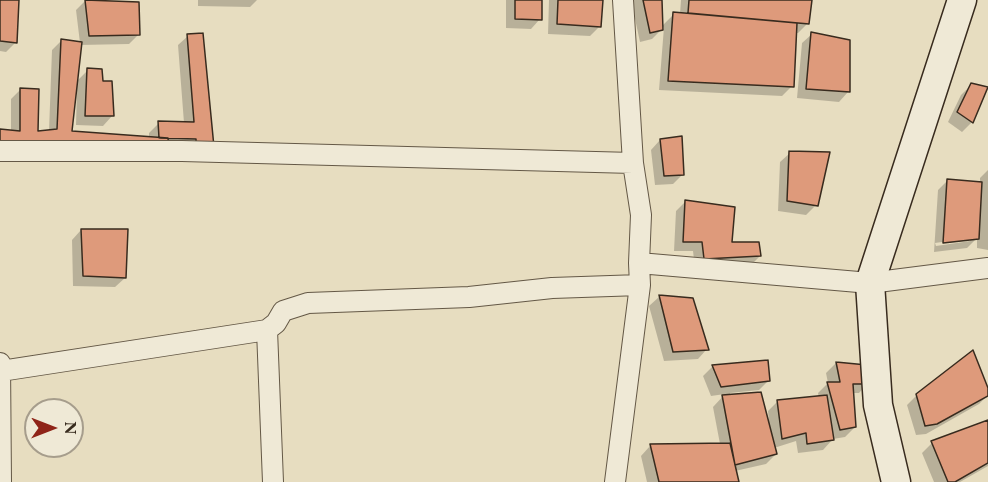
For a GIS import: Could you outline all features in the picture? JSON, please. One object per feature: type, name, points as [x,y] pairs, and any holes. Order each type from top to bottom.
[{"type":"street","points":[[615,482],[640,285],[641,215],[633,163],[623,0]]},
{"type":"street","points":[[896,482],[878,405],[870,283],[962,0]]},
{"type":"street","points":[[0,151],[182,151],[633,163]]},
{"type":"street","points":[[639,263],[870,283],[988,267]]},
{"type":"street","points":[[0,482],[1,367],[267,330],[276,324],[283,310],[308,303],[469,297],[552,288],[640,285]]},
{"type":"street","points":[[267,330],[273,482]]},
{"type":"building","points":[[0,0],[19,0],[17,43],[0,41]]},
{"type":"building","points":[[85,0],[139,2],[140,35],[89,36]]},
{"type":"building","points":[[515,0],[542,0],[542,20],[515,19]]},
{"type":"building","points":[[558,0],[603,0],[601,27],[557,24]]},
{"type":"building","points":[[643,0],[662,0],[663,30],[650,33]]},
{"type":"building","points":[[689,0],[812,0],[809,24],[688,13]]},
{"type":"building","points":[[673,12],[797,23],[794,87],[668,81]]},
{"type":"building","points":[[811,32],[850,40],[850,92],[806,89]]},
{"type":"building","points":[[203,33],[214,147],[196,147],[196,139],[159,138],[158,121],[194,122],[187,34]]},
{"type":"building","points":[[61,39],[82,42],[72,131],[168,138],[169,150],[0,146],[0,129],[20,131],[20,88],[39,89],[38,131],[57,129]]},
{"type":"building","points":[[87,68],[102,69],[103,81],[112,81],[114,116],[85,116]]},
{"type":"building","points":[[971,83],[988,87],[973,123],[957,112]]},
{"type":"building","points":[[682,136],[684,175],[664,176],[660,139]]},
{"type":"building","points":[[789,151],[830,152],[818,206],[787,201]]},
{"type":"building","points":[[947,179],[982,182],[979,239],[943,243]]},
{"type":"building","points":[[685,200],[735,207],[732,242],[759,242],[761,256],[704,259],[702,242],[683,242]]},
{"type":"building","points":[[81,229],[128,229],[126,278],[83,276]]},
{"type":"building","points":[[659,295],[693,298],[709,350],[673,352]]},
{"type":"building","points":[[973,350],[988,388],[988,396],[937,424],[925,426],[916,394]]},
{"type":"building","points":[[768,360],[770,381],[721,387],[712,365]]},
{"type":"building","points":[[836,362],[867,365],[870,384],[853,384],[856,427],[840,430],[827,382],[840,382]]},
{"type":"building","points":[[761,392],[777,454],[735,465],[722,395]]},
{"type":"building","points":[[827,395],[834,440],[807,444],[806,433],[782,439],[777,400]]},
{"type":"building","points":[[988,420],[988,463],[955,482],[948,482],[931,441]]},
{"type":"building","points":[[730,443],[739,482],[659,482],[650,444]]}]
